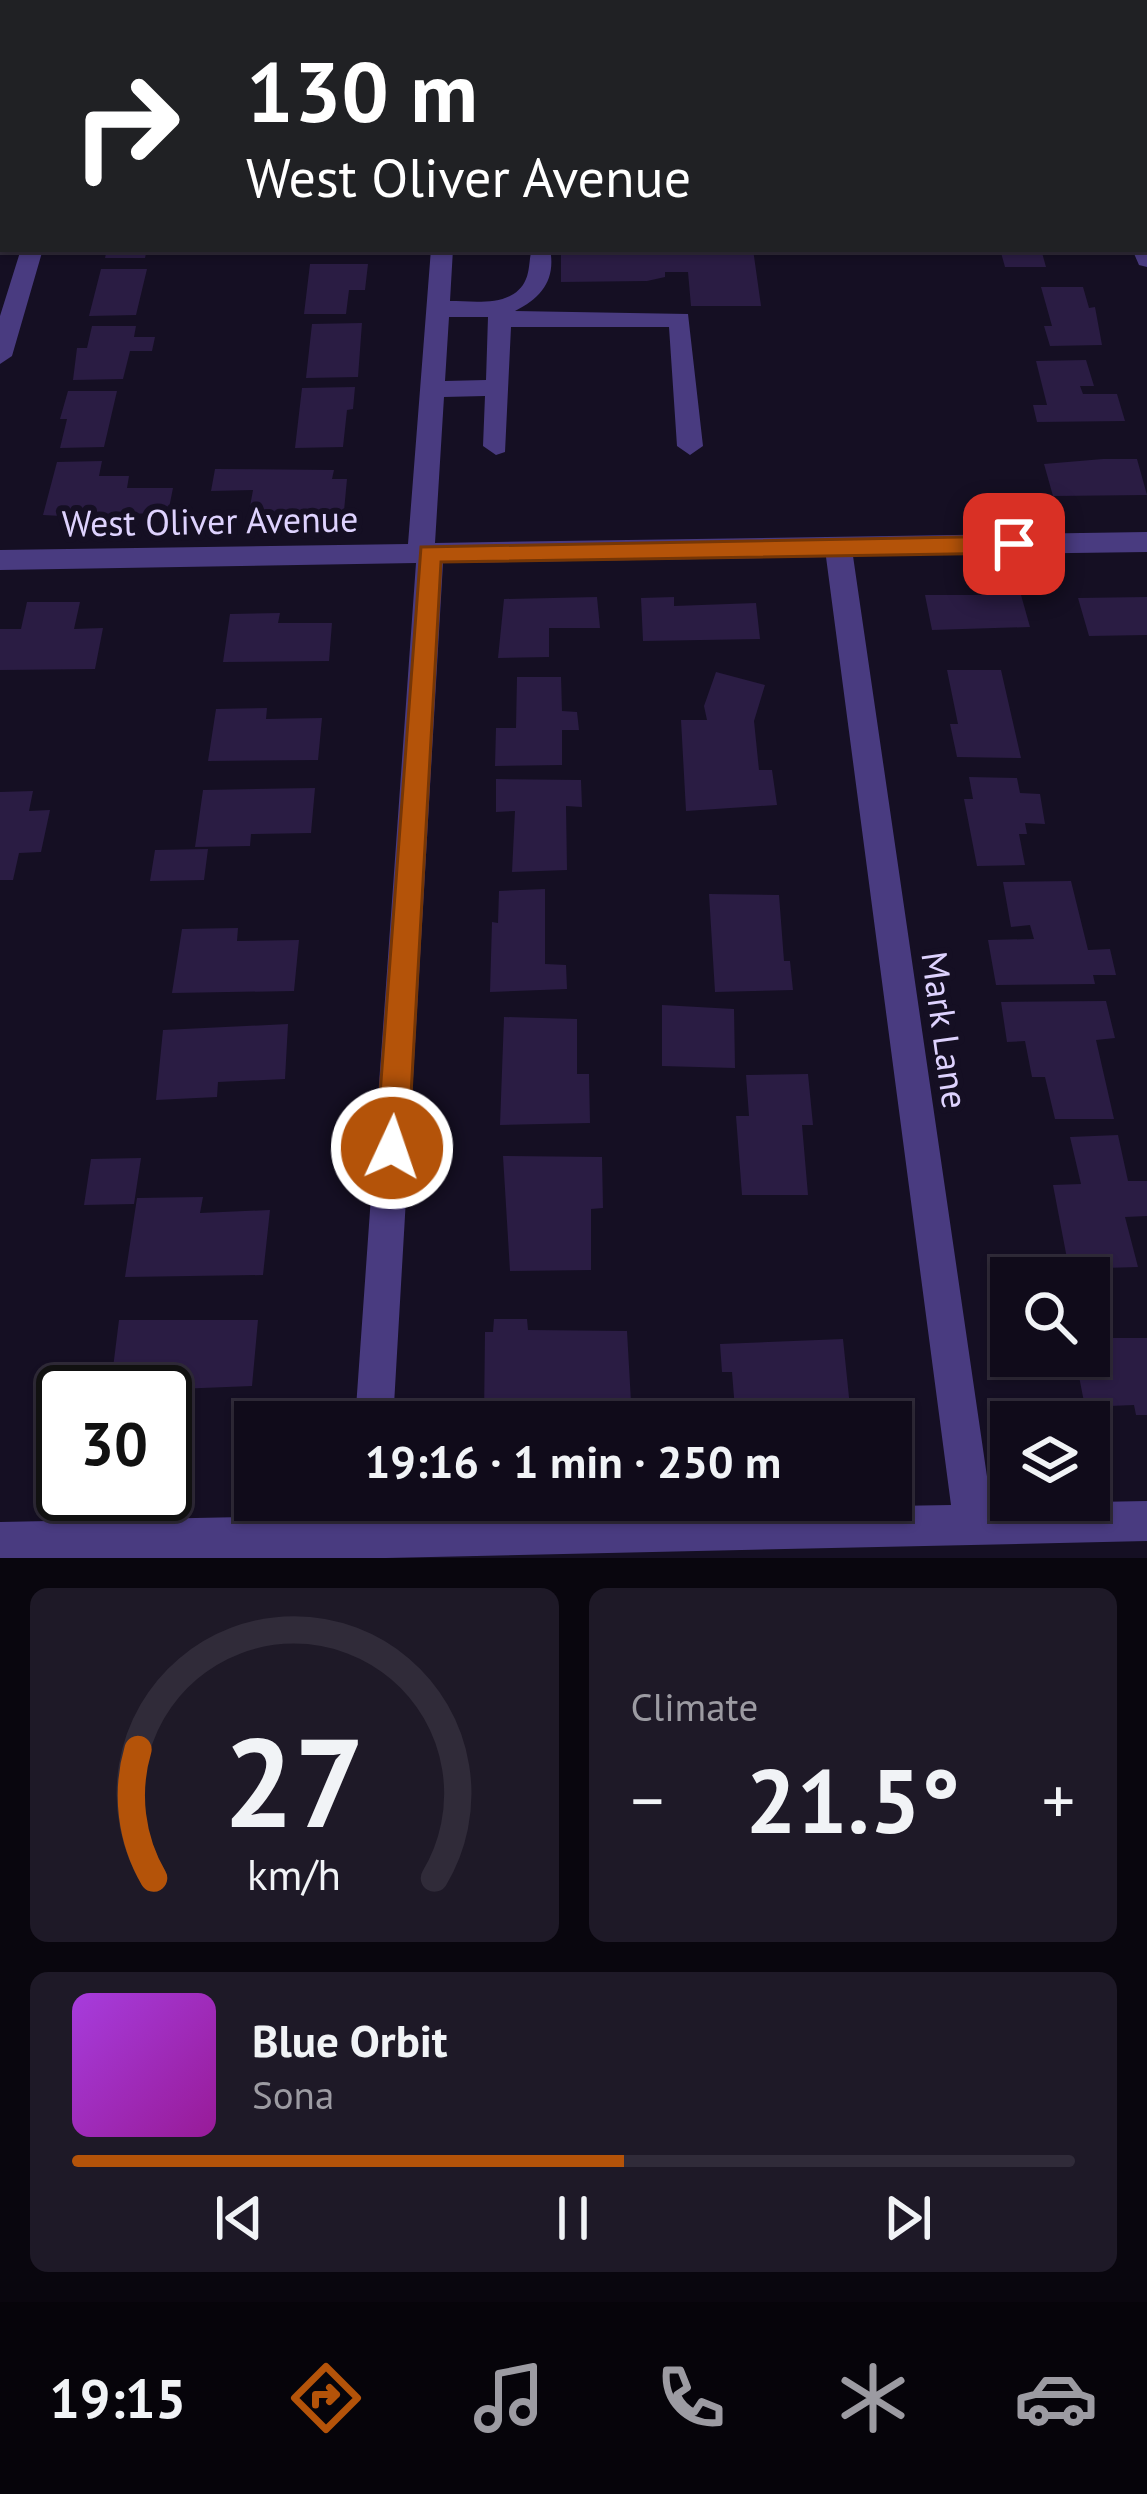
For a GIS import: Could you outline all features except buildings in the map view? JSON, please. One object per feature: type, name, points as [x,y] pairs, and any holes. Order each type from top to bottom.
[{"type":"street","points":[[0,356],[31,252]]},
{"type":"street","points":[[375,1401],[442,252]]},
{"type":"street","points":[[500,314],[531,295],[540,277],[541,253]]},
{"type":"street","points":[[438,310],[680,319],[690,446]]},
{"type":"street","points":[[496,446],[500,314]]},
{"type":"street","points":[[432,389],[498,388]]},
{"type":"street","name":"West Oliver Avenue","points":[[0,560],[1147,542]]},
{"type":"street","name":"Mark Lane","points":[[838,547],[974,1524]]},
{"type":"street","points":[[0,1542],[367,1531],[1147,1521]]},
{"type":"route","points":[[392,1148],[430,553],[1014,544]]}]
